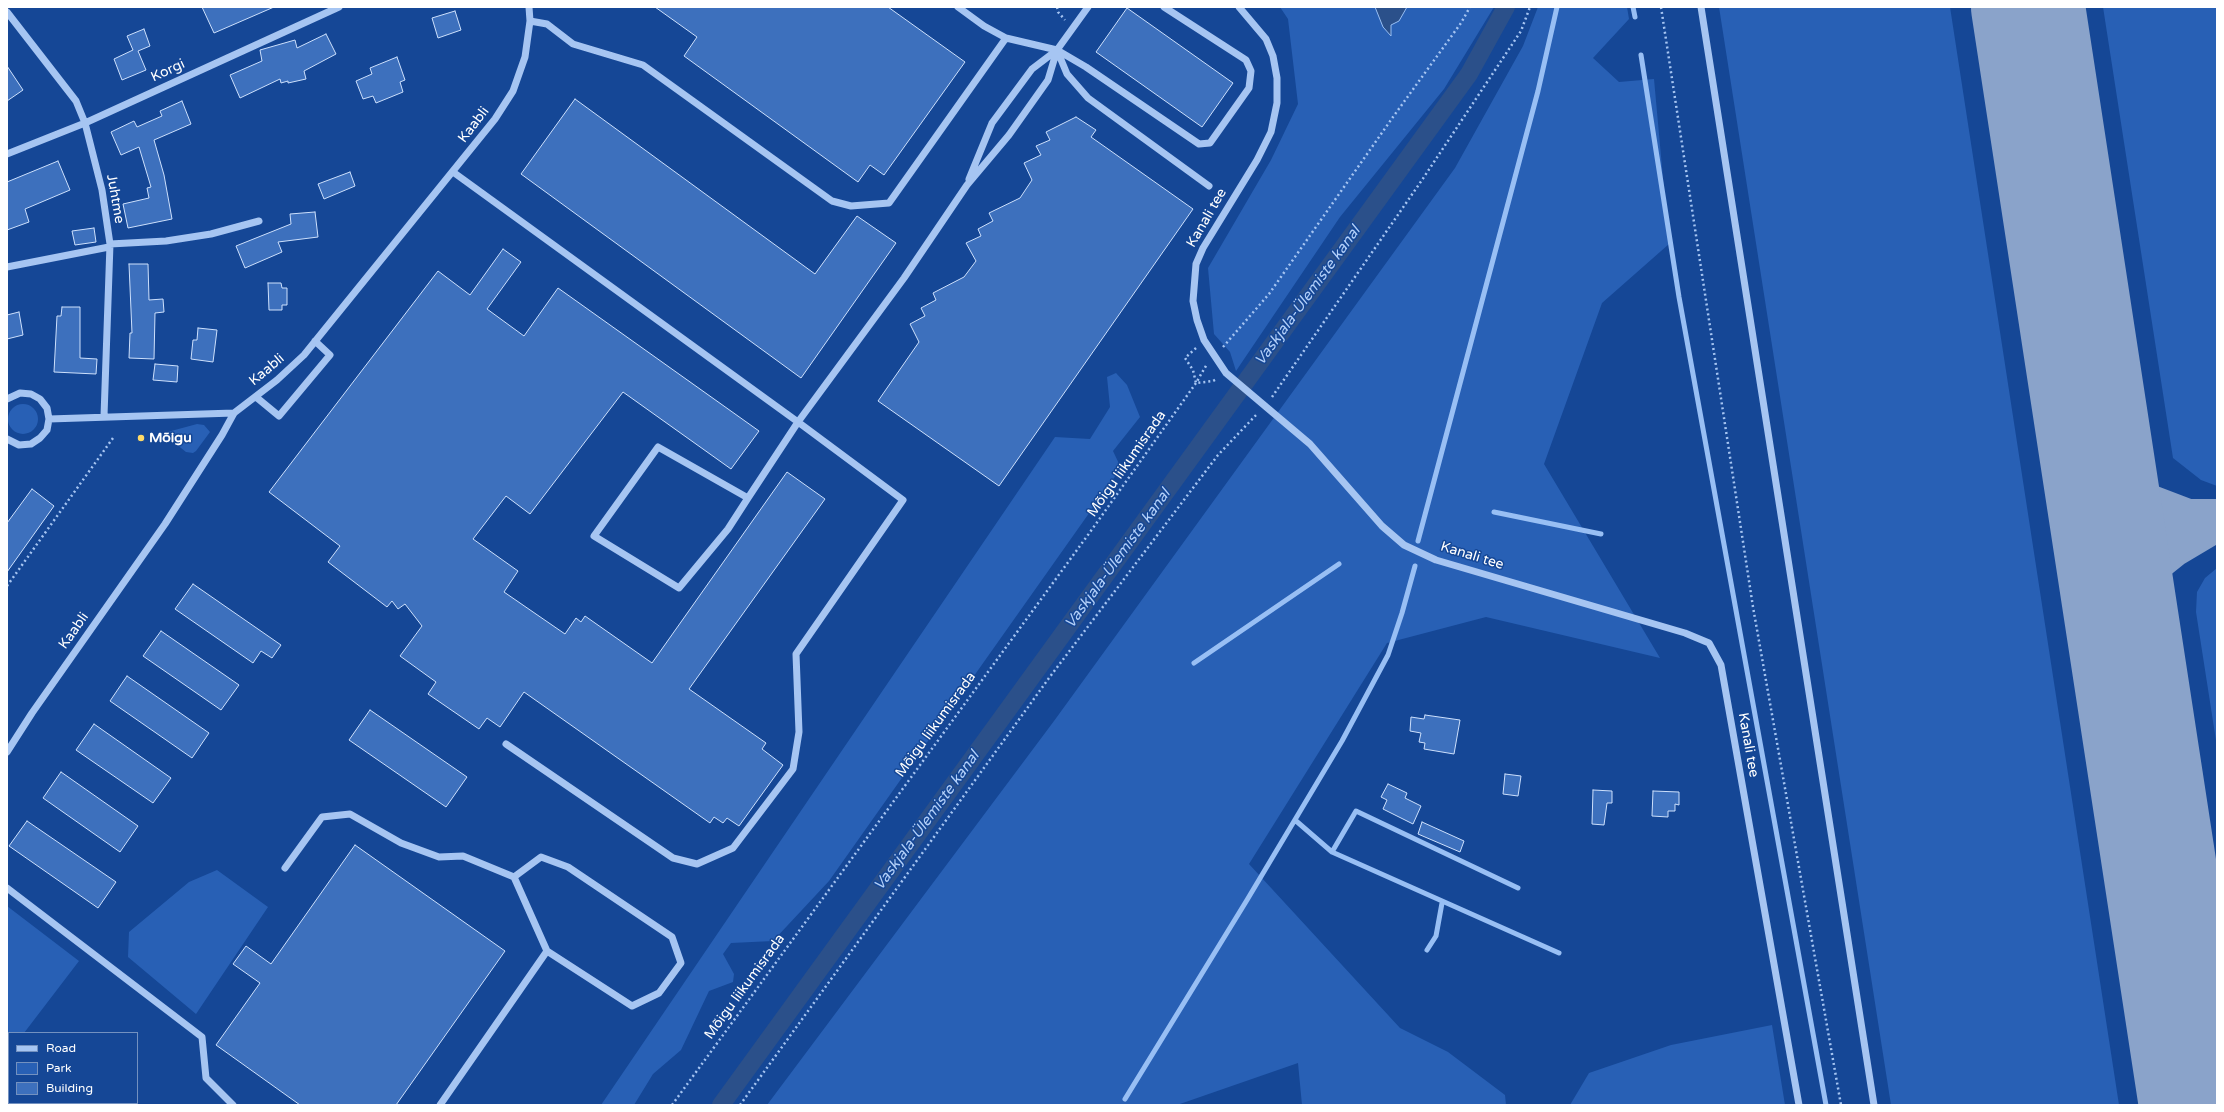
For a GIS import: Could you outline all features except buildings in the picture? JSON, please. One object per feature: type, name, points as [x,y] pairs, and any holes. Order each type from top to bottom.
[{"type":"street","name":"Korgi","points":[[7,154],[85,123],[339,7]]},
{"type":"street","name":"Kaabli","points":[[7,752],[32,713],[165,524],[222,435],[234,413],[277,380],[315,341],[454,172],[495,119],[512,91],[525,57],[530,20],[529,7]]},
{"type":"street","points":[[958,7],[984,26],[1006,38],[1057,50],[1086,67],[1199,144],[1210,143],[1249,88],[1251,71],[1246,60],[1164,7]]},
{"type":"street","points":[[967,185],[992,123],[1032,69],[1057,50],[1088,7]]},
{"type":"street","name":"Kanali tee","points":[[1239,7],[1266,39],[1273,56],[1277,78],[1277,103],[1271,132],[1257,160],[1203,248],[1196,264],[1193,301],[1197,320],[1204,340],[1212,355],[1226,373],[1266,405],[1310,444],[1382,526],[1404,545],[1436,560],[1685,633],[1709,643],[1721,665],[1799,1105]]},
{"type":"street","points":[[1701,7],[1874,1105]]},
{"type":"street","name":"Juhtme","points":[[7,12],[76,101],[85,123],[102,190],[110,246],[104,416]]},
{"type":"street","points":[[530,20],[547,24],[573,44],[643,65],[832,201],[851,206],[889,203],[1006,38]]},
{"type":"street","points":[[748,498],[658,447],[594,536],[678,588],[728,529],[798,422],[904,278],[967,185],[1009,135],[1048,80],[1057,50]]},
{"type":"street","points":[[1057,50],[1067,74],[1088,98],[1209,186]]},
{"type":"street","points":[[454,172],[903,500],[796,654],[799,732],[793,769],[733,848],[697,864],[673,858],[506,744]]},
{"type":"street","points":[[7,267],[110,246],[181,239],[211,234],[259,221]]},
{"type":"street","points":[[256,396],[279,416],[330,356],[315,341]]},
{"type":"street","points":[[7,399],[20,393],[31,394],[40,399],[47,408],[49,419],[47,430],[40,438],[31,444],[19,445],[8,441]]},
{"type":"street","points":[[49,419],[104,416],[234,413]]},
{"type":"street","points":[[285,868],[322,817],[350,814],[401,843],[439,857],[463,856],[514,877],[546,951],[632,1006],[659,993],[682,963],[672,937],[568,867],[541,857],[514,877]]},
{"type":"street","points":[[7,888],[202,1037],[206,1078],[233,1105]]},
{"type":"street","points":[[440,1105],[546,951]]},
{"type":"path","points":[[1212,355],[1224,346],[1269,294],[1461,23],[1470,7]]},
{"type":"path","points":[[740,1105],[1054,672],[1218,455],[1266,405],[1422,180],[1521,31],[1530,7]]},
{"type":"path","points":[[1661,7],[1753,607],[1841,1105]]},
{"type":"path","points":[[1204,340],[1185,358],[1193,370],[1196,383],[1213,381],[1226,373]]},
{"type":"path","name":"Mõigu liikumisrada","points":[[672,1105],[1093,528],[1196,383],[1212,355]]},
{"type":"path","points":[[7,586],[113,438]]},
{"type":"green space","points":[[1280,7],[1494,7],[1444,89],[1340,217],[1236,371],[1230,352],[1214,334],[1208,268],[1271,160],[1298,104],[1288,19]]},
{"type":"green space","points":[[1538,7],[1627,7],[1629,19],[1593,58],[1619,82],[1654,79],[1669,244],[1602,303],[1544,464],[1660,658],[1486,617],[1387,643],[1249,864],[1400,1028],[1448,1052],[1505,1095],[1506,1105],[1302,1105],[1298,1063],[1177,1105],[767,1105],[1054,721],[1455,168],[1523,46]]},
{"type":"green space","points":[[1719,7],[1950,7],[2119,1105],[1891,1105]]},
{"type":"green space","points":[[2103,7],[2217,7],[2217,486],[2201,480],[2173,458]]},
{"type":"green space","points":[[1116,373],[1127,385],[1140,417],[1113,451],[1121,468],[829,881],[773,941],[731,943],[723,954],[734,974],[733,982],[709,991],[681,1050],[653,1074],[634,1105],[601,1105],[1055,437],[1090,439],[1110,407],[1107,377]]},
{"type":"green space","points":[[23,404],[34,408],[38,419],[34,430],[23,434],[12,430],[8,419],[12,408]]},
{"type":"green space","points":[[197,424],[204,425],[210,432],[193,453],[186,452],[166,436],[160,434]]},
{"type":"green space","points":[[2217,568],[2217,747],[2196,612],[2197,592],[2205,578]]},
{"type":"green space","points":[[217,870],[268,907],[196,1014],[128,957],[129,932],[189,882]]},
{"type":"green space","points":[[7,906],[79,961],[25,1032],[8,1032],[7,1055]]},
{"type":"green space","points":[[1772,1025],[1785,1105],[1570,1105],[1589,1073],[1671,1045]]},
{"type":"shaded area","points":[[1375,7],[1407,7],[1399,21],[1391,25],[1391,36],[1383,27]]},
{"type":"waterway","name":"Vaskjala-Ülemiste kanal","points":[[721,1105],[1469,74],[1506,7]]},
{"type":"waterway","points":[[1418,541],[1538,91],[1557,7]]},
{"type":"waterway","points":[[1633,7],[1635,17]]},
{"type":"waterway","points":[[1641,55],[1679,297],[1826,1105]]},
{"type":"waterway","points":[[1494,512],[1601,534]]},
{"type":"waterway","points":[[1194,663],[1339,564]]},
{"type":"waterway","points":[[1125,1099],[1342,741],[1388,655],[1402,613],[1415,566]]},
{"type":"waterway","points":[[1332,852],[1356,811],[1518,888]]},
{"type":"waterway","points":[[1295,820],[1332,852],[1559,953]]},
{"type":"waterway","points":[[1427,950],[1436,936],[1442,903]]},
{"type":"taxiway","points":[[2093,434],[2113,478],[2145,506],[2187,522],[2217,522]]},
{"type":"taxiway","points":[[2123,633],[2128,595],[2143,572],[2156,557],[2171,545],[2208,523]]},
{"type":"runway","points":[[2028,7],[2196,1105]]},
{"type":"place","name":"Mõigu","points":[[141,438]]}]
